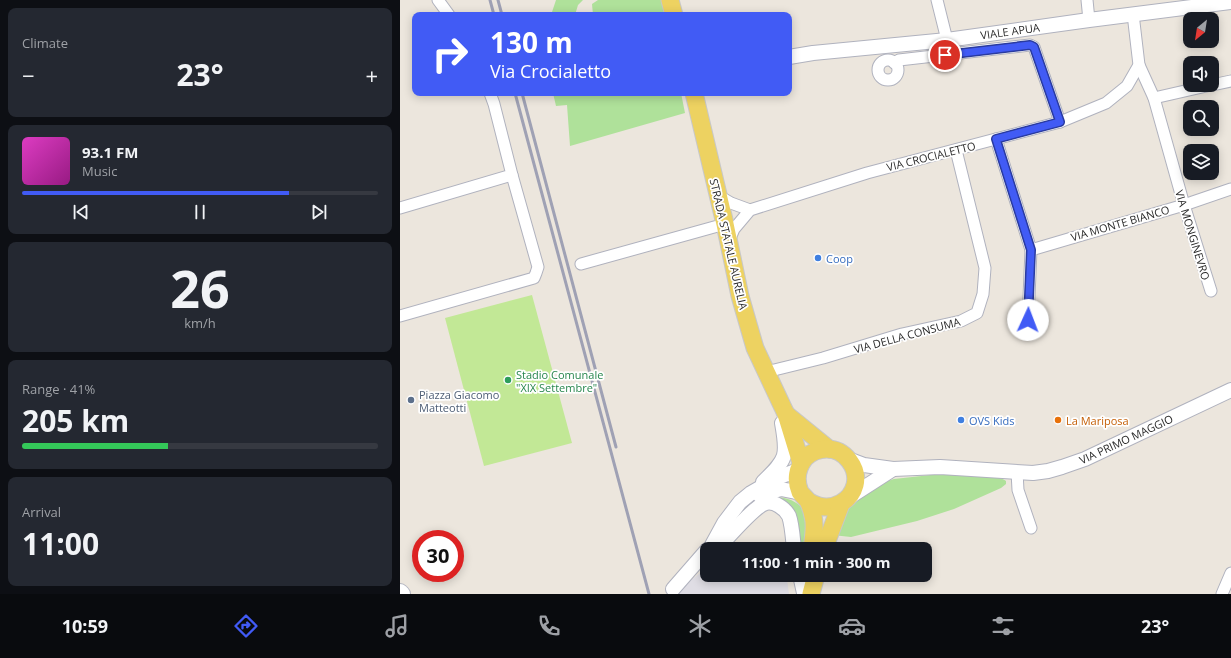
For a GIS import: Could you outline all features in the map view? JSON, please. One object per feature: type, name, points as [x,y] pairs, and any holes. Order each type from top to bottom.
[{"type":"main road","points":[[670,0],[673,12]]},
{"type":"main road","name":"STRADA STATALE AURELIA","points":[[695,96],[726,224],[740,296],[755,348],[786,414],[799,466]]},
{"type":"main road","name":"STRADA STATALE AURELIA","points":[[786,414],[829,449]]},
{"type":"main road","points":[[812,542],[814,517],[797,482],[799,466],[808,455],[818,450],[829,449],[840,452],[848,459],[855,471],[855,485],[844,500],[827,542]]},
{"type":"main road","points":[[804,497],[818,506],[830,507],[844,500]]},
{"type":"main road","points":[[807,594],[808,582]]},
{"type":"main road","points":[[807,594],[813,582]]},
{"type":"street","points":[[438,0],[447,12]]},
{"type":"street","points":[[937,0],[947,40]]},
{"type":"street","points":[[1087,0],[1089,20]]},
{"type":"street","name":"VIALE APUA","points":[[792,56],[813,53],[947,40],[1203,3],[1231,2]]},
{"type":"street","points":[[1133,14],[1139,65]]},
{"type":"street","points":[[894,63],[899,60],[1030,45],[1034,47],[1060,122]]},
{"type":"street","name":"VIA MONGINEVRO","points":[[1139,65],[1154,98],[1210,291]]},
{"type":"street","name":"VIA CROCIALETTO","points":[[750,210],[867,173],[1060,122],[1106,103],[1127,86],[1139,65]]},
{"type":"street","points":[[1219,83],[1231,80]]},
{"type":"street","points":[[1154,98],[1183,92]]},
{"type":"street","points":[[400,316],[534,278],[536,274],[538,267],[491,96]]},
{"type":"street","points":[[996,139],[1031,250],[1028,320]]},
{"type":"street","name":"VIA DELLA CONSUMA","points":[[766,372],[823,358],[902,334],[961,321],[977,313],[983,294],[985,268],[956,150]]},
{"type":"street","points":[[400,208],[512,175]]},
{"type":"street","name":"VIA MONTE BIANCO","points":[[1031,250],[1231,189]]},
{"type":"street","points":[[719,196],[731,203],[750,210],[734,228],[729,241]]},
{"type":"street","points":[[581,264],[726,224]]},
{"type":"street","name":"VIA PRIMO MAGGIO","points":[[848,459],[864,465],[893,469],[940,467],[1033,473],[1048,471],[1062,468],[1085,459],[1231,390]]},
{"type":"street","name":"STRADA STATALE AURELIA","points":[[751,493],[784,457],[786,442],[776,391]]},
{"type":"street","points":[[714,542],[724,523],[740,502],[751,493],[799,466]]},
{"type":"street","points":[[844,500],[893,469]]},
{"type":"street","points":[[1017,472],[1018,490],[1031,528]]},
{"type":"street","points":[[716,542],[760,494],[781,489],[804,497]]},
{"type":"street","points":[[718,542],[755,508],[766,503],[774,503],[786,511],[789,517],[793,542]]},
{"type":"street","points":[[700,560],[678,584],[700,564]]},
{"type":"street","points":[[1222,594],[1231,573]]},
{"type":"street","points":[[803,582],[807,594]]},
{"type":"shaded area","points":[[700,573],[700,582],[787,582],[789,594],[677,594]]},
{"type":"green space","points":[[556,0],[583,0],[578,5],[576,12],[552,12]]},
{"type":"green space","points":[[598,0],[662,0],[664,12],[593,12],[592,4]]},
{"type":"green space","points":[[554,96],[682,96],[685,113],[570,146],[567,105],[556,106]]},
{"type":"green space","name":"Stadio Comunale \"XIX Settembre\"","points":[[532,295],[572,443],[484,466],[445,318]]},
{"type":"green space","points":[[949,473],[995,477],[1006,481],[1006,484],[1001,488],[954,509],[917,521],[851,537],[832,535],[847,510],[862,494],[875,485],[894,479]]},
{"type":"green space","points":[[775,497],[791,500],[800,506],[807,515],[808,521],[806,542],[795,542]]},
{"type":"railway","points":[[490,0],[493,12]]},
{"type":"railway","points":[[498,0],[501,12]]},
{"type":"railway","points":[[516,96],[649,594]]},
{"type":"railway","points":[[523,96],[616,447]]},
{"type":"place","name":"Coop","points":[[818,258]]},
{"type":"place","name":"Stadio Comunale \"XIX Settembre\"","points":[[508,380]]},
{"type":"place","name":"Piazza Giacomo Matteotti","points":[[411,400]]},
{"type":"place","name":"OVS Kids","points":[[961,420]]},
{"type":"place","name":"La Mariposa","points":[[1058,420]]},
{"type":"route","points":[[945,55],[1030,45],[1034,47],[1060,122],[996,139],[1031,250],[1028,320]]}]
